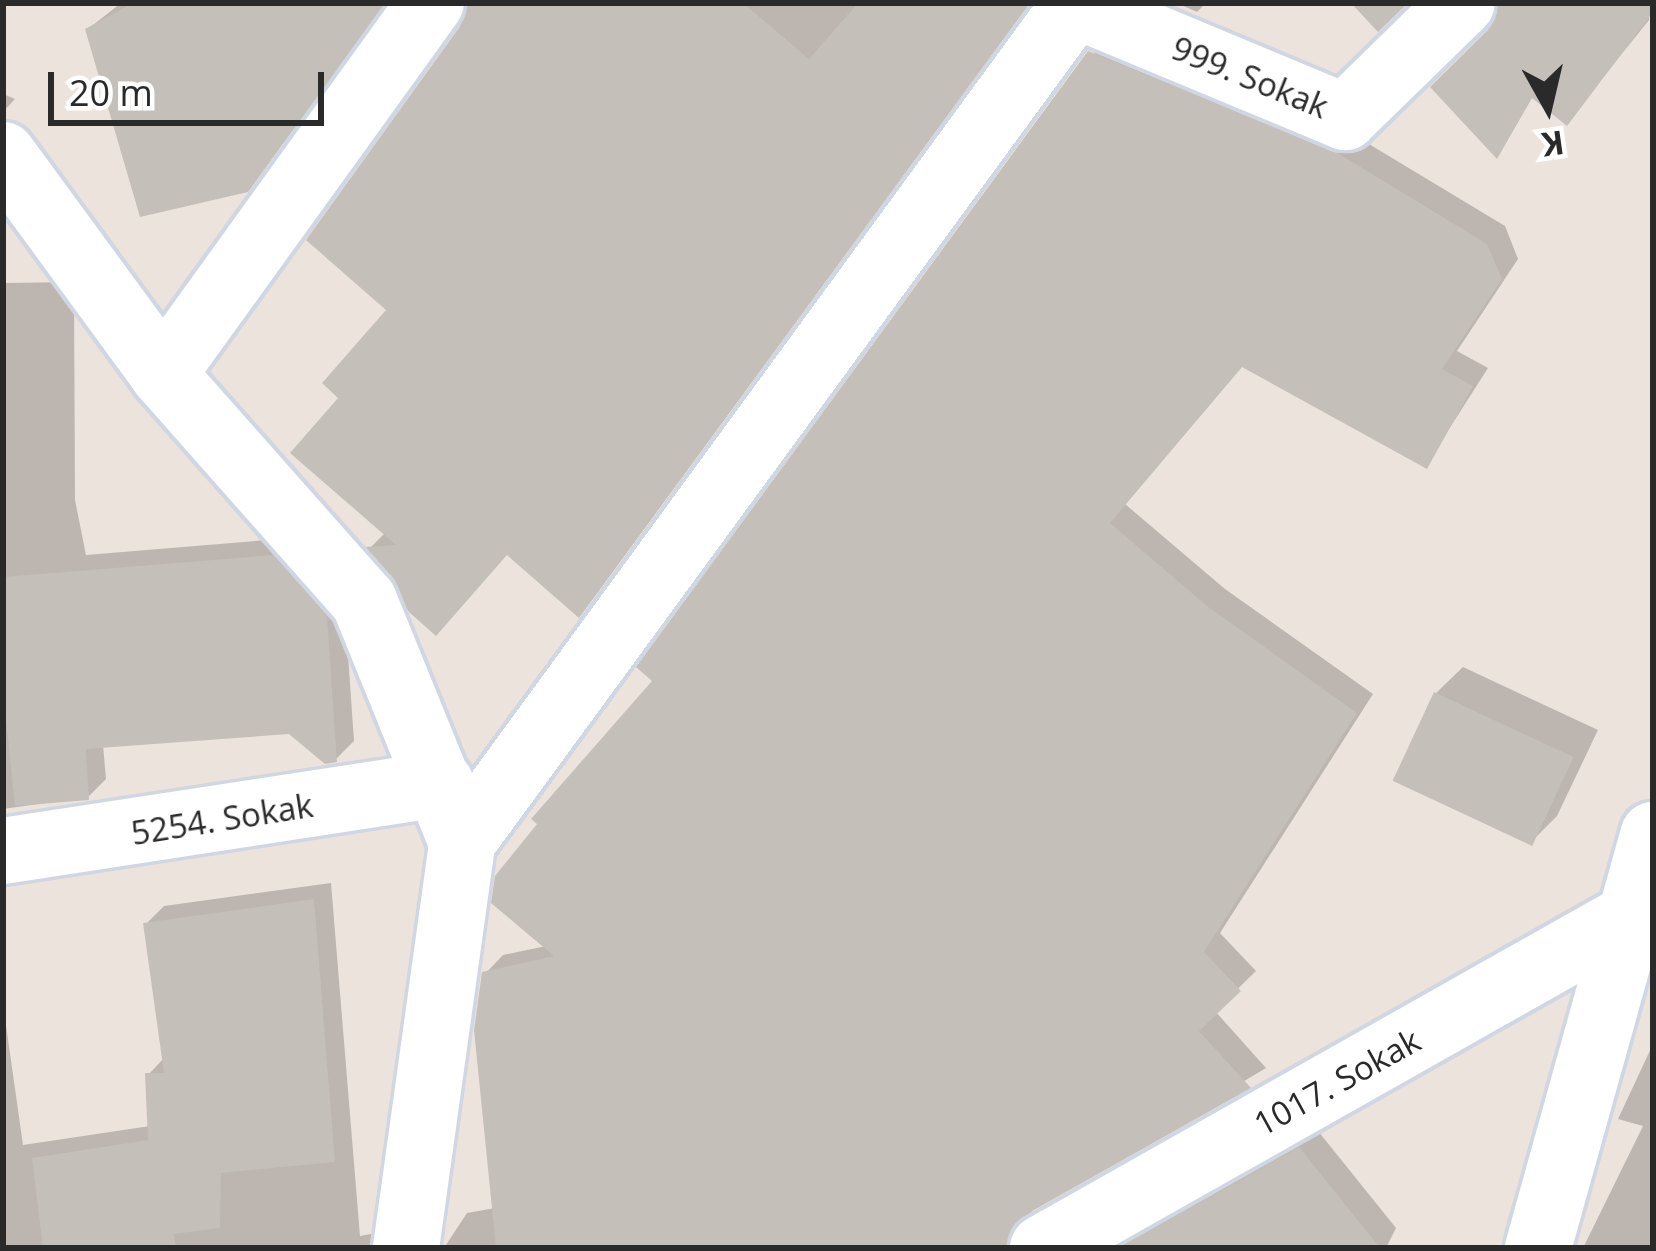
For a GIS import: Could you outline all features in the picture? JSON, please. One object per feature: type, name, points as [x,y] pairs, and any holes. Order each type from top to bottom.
[{"type":"street","points":[[163,374],[431,3]]},
{"type":"street","name":"999. Sokak","points":[[1074,4],[1346,116],[1462,3]]},
{"type":"street","points":[[452,813],[1074,4]]},
{"type":"street","points":[[3,155],[163,374],[364,601],[452,813],[403,1247]]},
{"type":"street","name":"5254. Sokak","points":[[3,851],[452,813]]},
{"type":"street","points":[[1538,1248],[1653,835]]},
{"type":"street","name":"1017. Sokak","points":[[1043,1248],[1631,916]]},
{"type":"building","points":[[133,3],[385,3],[248,192],[140,217],[85,29]]},
{"type":"building","points":[[468,3],[743,3],[809,59],[858,3],[1030,3],[579,618],[507,555],[436,636],[409,612],[366,547],[396,545],[290,453],[338,398],[322,383],[386,310],[306,240],[461,25]]},
{"type":"building","points":[[1351,3],[1408,3],[1378,32]]},
{"type":"building","points":[[1498,3],[1653,3],[1653,12],[1567,126],[1532,98],[1497,159],[1430,87],[1488,30]]},
{"type":"building","points":[[1088,51],[1336,152],[1487,244],[1502,279],[1442,369],[1473,386],[1427,469],[1242,367],[1110,523],[1207,606],[1357,713],[1204,952],[1241,991],[1199,1031],[1251,1088],[1025,1215],[1006,1248],[496,1248],[474,1030],[482,972],[554,956],[491,903],[495,876],[537,824],[531,819],[652,681],[636,667]]},
{"type":"building","points":[[273,555],[327,616],[337,762],[325,764],[289,734],[86,749],[89,800],[15,806],[3,690],[3,577]]},
{"type":"building","points":[[1434,692],[1574,757],[1532,846],[1393,781]]},
{"type":"building","points":[[314,899],[335,1162],[221,1173],[220,1228],[174,1234],[176,1248],[43,1248],[32,1158],[148,1140],[145,1073],[164,1073],[143,923]]},
{"type":"building","points":[[1299,1147],[1380,1248],[1119,1248]]}]
